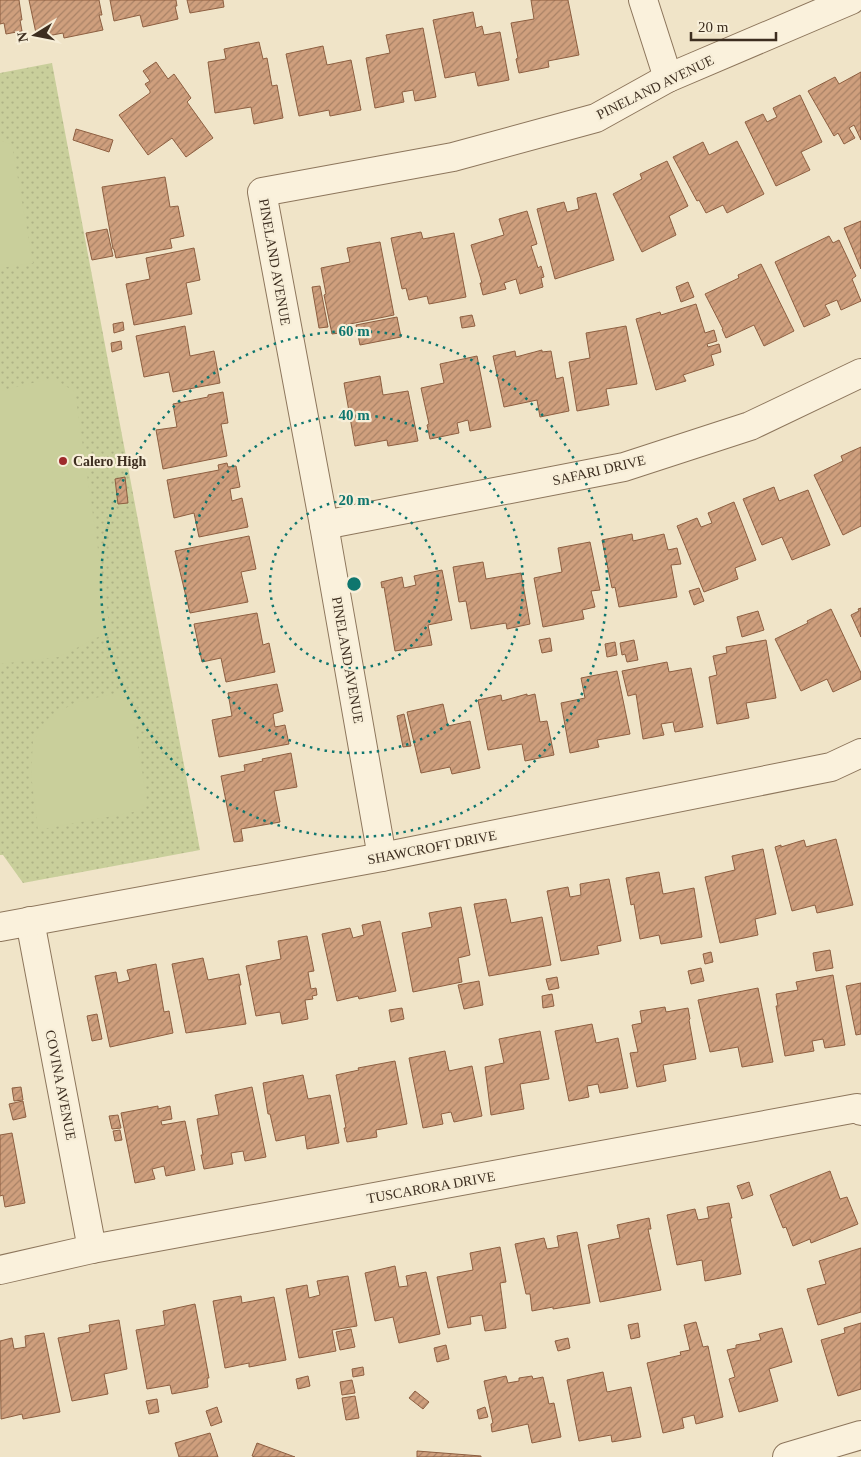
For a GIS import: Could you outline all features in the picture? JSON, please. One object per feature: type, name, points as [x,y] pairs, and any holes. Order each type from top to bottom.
[{"type":"street","points":[[643,0],[668,78]]},
{"type":"street","name":"PINELAND AVENUE","points":[[382,857],[324,526],[262,192],[453,157],[596,118],[668,78],[851,0]]},
{"type":"street","name":"SAFARI DRIVE","points":[[324,526],[624,467],[750,426],[861,373]]},
{"type":"street","name":"SHAWCROFT DRIVE","points":[[0,927],[382,857],[831,767],[861,753]]},
{"type":"street","name":"COVINA AVENUE","points":[[30,921],[92,1249]]},
{"type":"street","name":"TUSCARORA DRIVE","points":[[0,1270],[92,1249],[857,1108],[861,1111]]},
{"type":"street","points":[[787,1457],[861,1435]]},
{"type":"green space","name":"Calero High","points":[[52,63],[200,850],[23,883],[3,855],[0,855],[0,73]]},
{"type":"green space","points":[[0,140],[12,145],[33,263],[0,268]]},
{"type":"green space","points":[[53,378],[75,392],[110,631],[59,657],[0,664],[0,391]]},
{"type":"green space","points":[[129,690],[147,801],[139,811],[38,830],[31,774],[33,741],[48,719],[74,703]]},
{"type":"building","points":[[0,0],[19,0],[22,31],[6,34],[4,23],[0,24]]},
{"type":"building","points":[[29,0],[99,0],[102,15],[99,15],[103,30],[64,38],[63,33],[37,38]]},
{"type":"building","points":[[110,0],[176,0],[177,6],[175,6],[178,19],[143,27],[140,15],[114,21]]},
{"type":"building","points":[[187,0],[223,0],[224,7],[190,13]]},
{"type":"building","points":[[531,0],[568,0],[579,55],[548,61],[549,67],[519,73],[511,23],[534,19]]},
{"type":"building","points":[[473,12],[476,28],[482,26],[484,35],[500,32],[509,80],[478,86],[475,72],[445,78],[433,20]]},
{"type":"building","points":[[423,28],[436,97],[415,101],[413,90],[402,92],[404,102],[375,108],[366,58],[390,53],[386,35]]},
{"type":"building","points":[[259,42],[263,59],[267,58],[272,86],[277,85],[283,118],[254,124],[251,107],[215,113],[208,62],[226,59],[224,49]]},
{"type":"building","points":[[323,46],[327,65],[351,60],[361,110],[330,116],[329,110],[299,116],[286,54]]},
{"type":"building","points":[[156,62],[168,79],[174,74],[191,98],[187,102],[213,138],[186,157],[172,138],[148,155],[119,115],[150,93],[145,84],[150,81],[143,71]]},
{"type":"building","points":[[861,72],[861,140],[854,125],[849,128],[855,138],[844,144],[838,133],[834,136],[808,91],[835,77],[839,84]]},
{"type":"building","points":[[800,95],[822,142],[801,152],[810,170],[776,186],[745,122],[763,114],[767,122],[777,117],[773,108]]},
{"type":"building","points":[[76,129],[113,140],[109,152],[73,140]]},
{"type":"building","points":[[737,141],[764,194],[727,213],[723,205],[706,213],[699,200],[697,201],[673,157],[703,142],[709,155]]},
{"type":"building","points":[[667,161],[688,206],[669,216],[676,235],[642,252],[613,194],[642,179],[640,174]]},
{"type":"building","points":[[165,177],[170,207],[178,206],[184,236],[170,239],[172,248],[116,258],[102,187]]},
{"type":"building","points":[[596,193],[614,260],[555,279],[537,209],[564,202],[567,212],[579,209],[577,198]]},
{"type":"building","points":[[527,211],[537,244],[531,246],[538,268],[541,266],[544,277],[541,278],[543,287],[520,294],[516,279],[504,283],[506,289],[483,295],[480,283],[482,283],[471,245],[504,235],[499,219]]},
{"type":"building","points":[[861,221],[861,269],[844,228]]},
{"type":"building","points":[[107,229],[113,256],[92,260],[86,233]]},
{"type":"building","points":[[421,232],[423,239],[454,233],[466,297],[429,304],[427,296],[409,300],[406,288],[402,289],[391,238]]},
{"type":"building","points":[[829,236],[833,243],[839,240],[856,276],[852,279],[861,301],[841,310],[837,300],[825,305],[830,315],[804,327],[775,262]]},
{"type":"building","points":[[380,242],[394,315],[345,325],[347,332],[332,334],[321,268],[350,262],[347,248]]},
{"type":"building","points":[[194,248],[200,280],[186,283],[192,314],[134,325],[126,284],[150,279],[146,258]]},
{"type":"building","points":[[761,264],[794,331],[764,346],[754,325],[726,338],[705,294],[739,278],[738,275]]},
{"type":"building","points":[[688,282],[694,297],[681,302],[676,287]]},
{"type":"building","points":[[320,286],[328,327],[319,328],[312,287]]},
{"type":"building","points":[[696,304],[705,333],[714,330],[717,341],[707,344],[708,347],[719,344],[721,352],[711,355],[714,365],[683,375],[686,381],[656,390],[636,319],[660,312],[661,315]]},
{"type":"building","points":[[472,315],[475,326],[462,328],[460,317]]},
{"type":"building","points":[[397,317],[401,337],[360,345],[356,325]]},
{"type":"building","points":[[123,322],[124,330],[114,333],[113,324]]},
{"type":"building","points":[[185,326],[190,356],[214,351],[220,383],[173,392],[169,372],[144,377],[136,336]]},
{"type":"building","points":[[626,326],[637,384],[606,389],[609,405],[577,411],[569,362],[590,358],[586,333]]},
{"type":"building","points":[[121,341],[122,349],[112,352],[111,343]]},
{"type":"building","points":[[542,350],[542,352],[551,351],[556,379],[563,377],[569,411],[540,417],[537,400],[504,407],[493,356],[515,351],[516,357]]},
{"type":"building","points":[[477,356],[491,427],[470,431],[468,420],[457,423],[459,433],[430,439],[427,425],[429,424],[421,388],[444,383],[440,364]]},
{"type":"building","points":[[380,376],[383,395],[408,391],[418,441],[388,446],[387,440],[355,446],[344,383]]},
{"type":"building","points":[[223,392],[228,423],[221,424],[227,456],[163,469],[156,430],[177,427],[173,404]]},
{"type":"building","points":[[861,447],[861,526],[843,535],[814,475],[843,461],[841,456]]},
{"type":"building","points":[[227,463],[228,467],[236,466],[240,487],[230,489],[232,501],[242,498],[248,527],[199,537],[194,513],[174,518],[167,480],[219,470],[218,465]]},
{"type":"building","points":[[125,477],[128,503],[118,504],[115,479]]},
{"type":"building","points":[[774,487],[779,501],[808,490],[830,545],[792,560],[782,537],[762,545],[743,499]]},
{"type":"building","points":[[734,502],[756,560],[735,568],[738,579],[704,592],[677,526],[697,518],[701,527],[712,523],[708,513]]},
{"type":"building","points":[[632,534],[633,541],[664,534],[668,550],[677,548],[681,564],[671,565],[677,597],[619,607],[615,587],[612,588],[602,540]]},
{"type":"building","points":[[249,536],[256,569],[241,572],[248,602],[190,613],[175,551]]},
{"type":"building","points":[[590,542],[600,590],[591,591],[595,607],[582,610],[584,619],[543,627],[534,578],[562,572],[558,548]]},
{"type":"building","points":[[483,562],[486,579],[521,573],[530,624],[507,629],[506,623],[471,629],[466,601],[459,602],[453,567]]},
{"type":"building","points":[[442,570],[452,620],[428,625],[432,645],[395,651],[384,587],[382,588],[381,582],[402,577],[404,588],[416,585],[414,576]]},
{"type":"building","points":[[699,588],[704,601],[694,605],[689,591]]},
{"type":"building","points":[[861,608],[861,637],[851,615]]},
{"type":"building","points":[[831,609],[861,673],[861,679],[833,692],[827,679],[801,691],[775,639]]},
{"type":"building","points":[[758,611],[764,630],[742,637],[737,617]]},
{"type":"building","points":[[257,613],[263,645],[269,643],[275,672],[226,682],[221,658],[202,662],[194,624]]},
{"type":"building","points":[[550,638],[552,651],[542,653],[539,640]]},
{"type":"building","points":[[634,640],[638,660],[627,662],[625,654],[622,655],[620,643]]},
{"type":"building","points":[[766,640],[776,698],[746,703],[749,718],[717,724],[709,677],[717,675],[713,656],[727,653],[726,647]]},
{"type":"building","points":[[615,642],[617,655],[607,657],[605,644]]},
{"type":"building","points":[[667,662],[669,672],[691,668],[703,727],[675,732],[673,722],[661,724],[664,735],[643,739],[636,694],[628,696],[622,671]]},
{"type":"building","points":[[617,671],[630,734],[597,740],[599,747],[570,753],[561,703],[585,698],[581,678]]},
{"type":"building","points":[[277,684],[283,711],[273,714],[275,727],[285,725],[289,744],[219,757],[212,720],[232,716],[228,693]]},
{"type":"building","points":[[527,694],[527,696],[535,694],[540,722],[547,721],[554,755],[525,761],[522,744],[488,750],[478,700],[501,695],[502,701]]},
{"type":"building","points":[[443,704],[448,726],[470,721],[480,768],[452,774],[450,767],[421,773],[407,712]]},
{"type":"building","points":[[404,714],[411,746],[403,747],[397,716]]},
{"type":"building","points":[[291,753],[297,787],[274,791],[280,822],[241,829],[243,841],[234,842],[221,776],[245,771],[244,765],[263,761],[262,759]]},
{"type":"building","points":[[836,839],[853,905],[817,913],[815,905],[792,911],[775,847],[804,840],[806,847]]},
{"type":"building","points":[[763,849],[776,914],[755,919],[758,935],[720,943],[705,877],[735,870],[732,856]]},
{"type":"building","points":[[659,872],[663,894],[694,888],[702,937],[661,944],[659,935],[640,939],[634,904],[631,905],[626,878]]},
{"type":"building","points":[[609,879],[621,941],[597,946],[599,954],[561,961],[547,891],[568,887],[570,897],[581,895],[580,884]]},
{"type":"building","points":[[506,899],[511,923],[542,917],[551,965],[489,976],[474,904]]},
{"type":"building","points":[[461,907],[470,955],[458,958],[462,982],[413,992],[402,933],[432,927],[429,913]]},
{"type":"building","points":[[380,921],[396,991],[359,999],[358,996],[337,1001],[322,934],[350,928],[353,938],[364,935],[362,925]]},
{"type":"building","points":[[307,936],[314,971],[308,972],[311,989],[316,988],[317,995],[312,996],[313,999],[305,1000],[308,1019],[282,1024],[280,1012],[256,1016],[246,966],[281,959],[278,941]]},
{"type":"building","points":[[830,950],[833,968],[816,971],[813,953]]},
{"type":"building","points":[[711,952],[713,962],[705,964],[703,954]]},
{"type":"building","points":[[203,958],[208,980],[239,974],[241,985],[239,985],[246,1024],[186,1033],[172,964]]},
{"type":"building","points":[[156,964],[164,1012],[169,1011],[173,1033],[110,1047],[95,976],[116,972],[118,983],[130,980],[127,970]]},
{"type":"building","points":[[701,968],[704,981],[691,984],[688,971]]},
{"type":"building","points":[[833,975],[845,1045],[825,1048],[823,1039],[812,1041],[814,1051],[785,1056],[776,1006],[778,1006],[776,994],[798,990],[796,982]]},
{"type":"building","points":[[557,977],[559,988],[549,990],[546,979]]},
{"type":"building","points":[[479,981],[483,1005],[464,1009],[458,985]]},
{"type":"building","points":[[861,983],[861,1034],[856,1035],[846,986]]},
{"type":"building","points":[[758,988],[773,1062],[742,1067],[738,1047],[710,1052],[698,1000]]},
{"type":"building","points":[[552,994],[554,1006],[543,1008],[542,996]]},
{"type":"building","points":[[665,1007],[666,1012],[688,1008],[696,1059],[663,1065],[666,1081],[637,1087],[630,1053],[638,1052],[632,1025],[642,1023],[640,1011]]},
{"type":"building","points":[[402,1008],[404,1019],[391,1022],[389,1010]]},
{"type":"building","points":[[97,1014],[102,1039],[92,1041],[87,1016]]},
{"type":"building","points":[[592,1024],[596,1043],[618,1038],[628,1088],[600,1093],[598,1084],[587,1086],[589,1097],[569,1101],[555,1031]]},
{"type":"building","points":[[540,1031],[549,1079],[520,1084],[524,1109],[491,1115],[485,1067],[504,1063],[499,1039]]},
{"type":"building","points":[[445,1051],[449,1071],[472,1066],[482,1116],[454,1122],[451,1112],[441,1114],[443,1124],[423,1128],[409,1058]]},
{"type":"building","points":[[395,1061],[407,1124],[376,1130],[377,1137],[347,1142],[336,1075],[359,1070],[358,1068]]},
{"type":"building","points":[[303,1075],[308,1099],[330,1095],[339,1143],[307,1149],[305,1135],[276,1141],[270,1114],[268,1114],[263,1083]]},
{"type":"building","points":[[21,1087],[23,1100],[14,1101],[12,1088]]},
{"type":"building","points":[[252,1087],[266,1157],[245,1161],[243,1151],[231,1153],[233,1164],[204,1169],[197,1119],[219,1115],[215,1095]]},
{"type":"building","points":[[23,1101],[26,1117],[13,1120],[9,1104]]},
{"type":"building","points":[[158,1106],[158,1109],[170,1106],[172,1119],[161,1121],[162,1125],[185,1121],[195,1170],[166,1176],[164,1166],[152,1169],[155,1179],[135,1183],[121,1113]]},
{"type":"building","points":[[118,1115],[121,1128],[112,1129],[109,1116]]},
{"type":"building","points":[[120,1130],[122,1140],[115,1141],[113,1131]]},
{"type":"building","points":[[12,1133],[25,1203],[5,1207],[3,1195],[0,1196],[0,1135]]},
{"type":"building","points":[[830,1171],[840,1199],[847,1197],[858,1224],[811,1243],[810,1239],[793,1246],[786,1227],[783,1228],[770,1195]]},
{"type":"building","points":[[749,1182],[753,1195],[742,1199],[737,1186]]},
{"type":"building","points":[[729,1203],[732,1218],[730,1218],[741,1274],[705,1281],[702,1260],[677,1265],[667,1215],[695,1209],[698,1220],[709,1218],[707,1207]]},
{"type":"building","points":[[649,1218],[651,1229],[648,1229],[661,1290],[600,1302],[588,1245],[620,1238],[617,1225]]},
{"type":"building","points":[[577,1232],[590,1303],[532,1311],[530,1294],[526,1294],[515,1244],[544,1238],[547,1249],[559,1247],[557,1236]]},
{"type":"building","points":[[500,1247],[506,1282],[500,1283],[506,1328],[485,1331],[482,1315],[470,1317],[471,1324],[448,1328],[437,1277],[473,1270],[470,1253]]},
{"type":"building","points":[[861,1248],[861,1312],[818,1325],[807,1289],[826,1284],[819,1261]]},
{"type":"building","points":[[395,1266],[399,1287],[408,1286],[406,1276],[426,1272],[440,1334],[399,1343],[393,1317],[375,1321],[365,1273]]},
{"type":"building","points":[[348,1276],[357,1326],[332,1330],[336,1351],[299,1358],[286,1289],[307,1285],[309,1298],[320,1295],[317,1281]]},
{"type":"building","points":[[241,1296],[242,1303],[274,1297],[286,1360],[249,1367],[249,1363],[225,1368],[213,1301]]},
{"type":"building","points":[[195,1304],[209,1378],[207,1378],[208,1387],[172,1394],[170,1385],[147,1389],[136,1330],[165,1325],[163,1311]]},
{"type":"building","points":[[119,1320],[127,1369],[104,1374],[108,1394],[72,1401],[58,1338],[90,1332],[89,1325]]},
{"type":"building","points":[[696,1322],[703,1347],[708,1346],[723,1417],[696,1424],[694,1415],[682,1418],[684,1428],[663,1433],[647,1363],[681,1355],[680,1352],[690,1350],[684,1325]]},
{"type":"building","points":[[638,1323],[640,1337],[631,1339],[628,1325]]},
{"type":"building","points":[[861,1323],[861,1389],[838,1396],[821,1340],[845,1333],[844,1328]]},
{"type":"building","points":[[782,1328],[792,1362],[769,1369],[778,1401],[739,1412],[729,1379],[735,1377],[727,1350],[736,1348],[736,1345],[761,1340],[759,1334]]},
{"type":"building","points":[[351,1329],[355,1347],[340,1350],[336,1332]]},
{"type":"building","points":[[44,1333],[60,1412],[23,1419],[22,1414],[1,1419],[0,1341],[12,1338],[14,1349],[26,1347],[25,1336]]},
{"type":"building","points":[[568,1338],[570,1348],[558,1351],[555,1341]]},
{"type":"building","points":[[446,1345],[449,1359],[437,1362],[434,1348]]},
{"type":"building","points":[[363,1367],[364,1375],[353,1377],[352,1369]]},
{"type":"building","points":[[603,1372],[607,1392],[631,1387],[641,1437],[612,1442],[611,1435],[579,1441],[567,1380]]},
{"type":"building","points":[[308,1376],[310,1386],[298,1389],[296,1379]]},
{"type":"building","points":[[506,1376],[508,1383],[519,1381],[519,1378],[532,1376],[533,1379],[543,1377],[549,1404],[554,1403],[561,1437],[532,1443],[528,1424],[492,1432],[491,1424],[493,1423],[484,1381]]},
{"type":"building","points":[[352,1380],[355,1393],[342,1395],[340,1382]]},
{"type":"building","points":[[415,1391],[429,1402],[423,1409],[409,1398]]},
{"type":"building","points":[[355,1396],[359,1418],[346,1420],[342,1398]]},
{"type":"building","points":[[157,1399],[159,1412],[149,1414],[146,1401]]},
{"type":"building","points":[[217,1407],[222,1422],[211,1426],[206,1411]]},
{"type":"building","points":[[485,1407],[488,1417],[479,1419],[477,1410]]},
{"type":"building","points":[[210,1433],[218,1457],[179,1457],[175,1443]]},
{"type":"building","points":[[257,1443],[295,1457],[252,1456]]},
{"type":"building","points":[[417,1451],[481,1456],[481,1457],[417,1457]]},
{"type":"place","name":"Calero High","points":[[63,461]]}]
